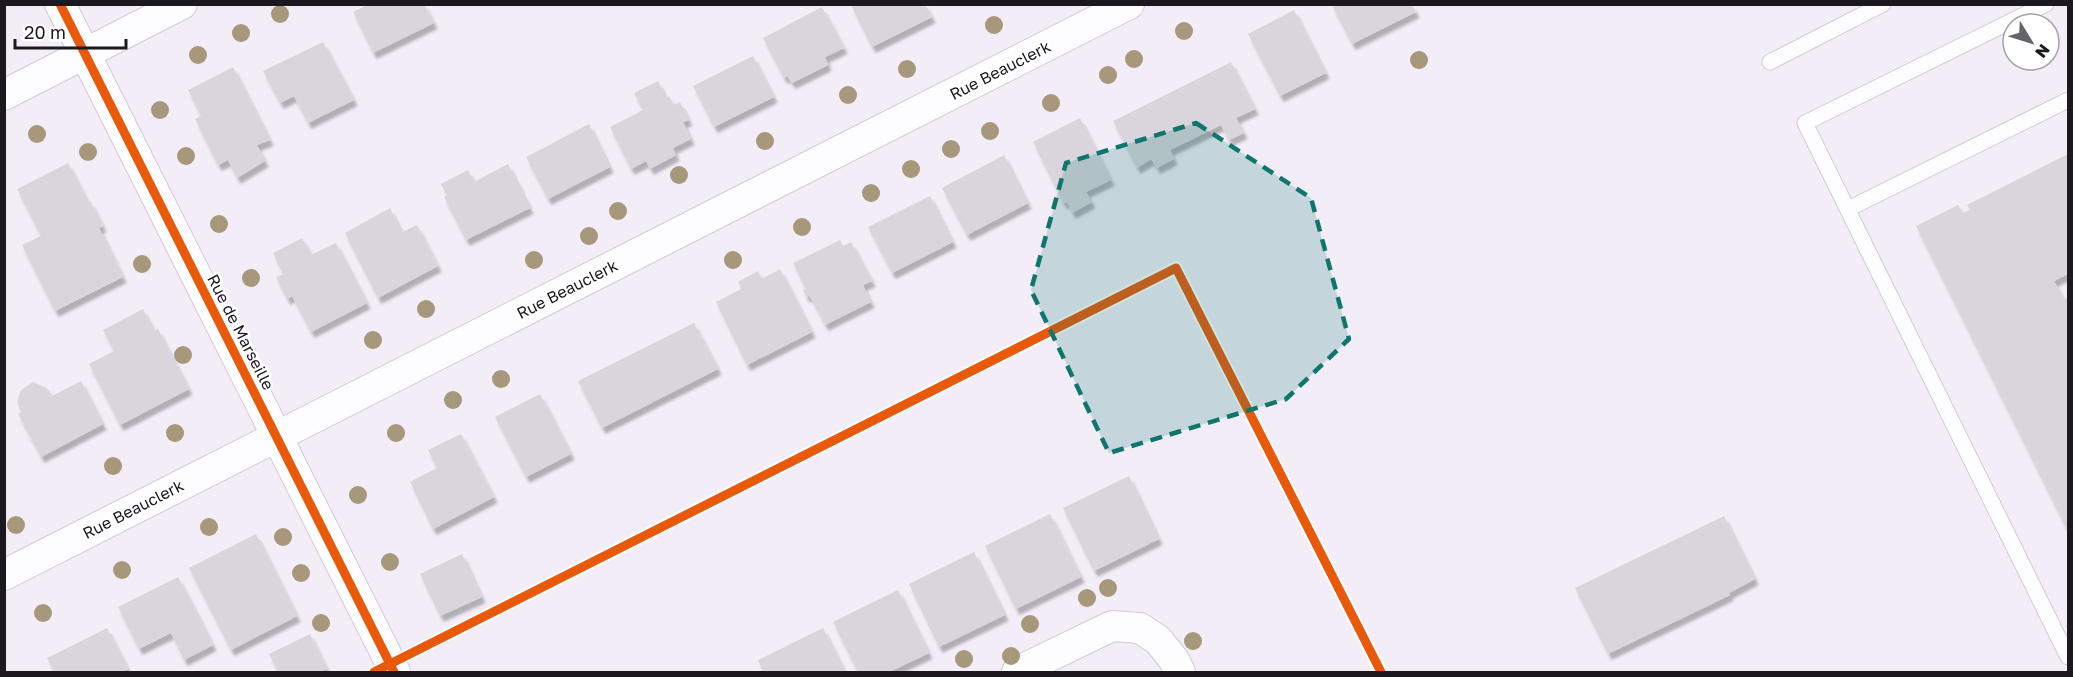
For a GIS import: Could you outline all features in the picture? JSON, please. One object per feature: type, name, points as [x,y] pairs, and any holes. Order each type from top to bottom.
[{"type":"street","name":"Rue de Marseille","points":[[60,4],[395,672]]},
{"type":"street","points":[[4,95],[183,4]]},
{"type":"street","name":"Rue Beauclerk","points":[[4,575],[1129,4]]},
{"type":"street","points":[[1017,672],[1112,626],[1140,628],[1158,640],[1174,660],[1180,672]]},
{"type":"lane","points":[[1770,62],[1882,4]]},
{"type":"lane","points":[[2046,4],[1805,123],[2068,657]]},
{"type":"lane","points":[[1848,209],[2068,100]]},
{"type":"highlighted area","points":[[1196,123],[1311,198],[1349,339],[1286,399],[1109,453],[1031,290],[1066,163]]},
{"type":"building","points":[[369,4],[424,4],[434,23],[373,53],[353,12]]},
{"type":"building","points":[[925,4],[932,17],[872,47],[851,5]]},
{"type":"building","points":[[1332,5],[1412,5],[1416,12],[1352,44]]},
{"type":"building","points":[[822,7],[844,48],[825,57],[828,65],[792,83],[787,76],[784,78],[763,38]]},
{"type":"building","points":[[1294,10],[1326,73],[1280,96],[1248,34]]},
{"type":"building","points":[[323,42],[354,100],[308,123],[294,96],[280,103],[263,71]]},
{"type":"building","points":[[753,56],[774,97],[714,127],[693,86]]},
{"type":"building","points":[[1231,62],[1255,109],[1236,118],[1244,133],[1229,140],[1221,125],[1170,150],[1174,159],[1157,168],[1151,159],[1137,168],[1113,121]]},
{"type":"building","points":[[233,67],[270,140],[257,145],[265,161],[237,178],[228,160],[218,165],[195,119],[201,116],[188,90]]},
{"type":"building","points":[[658,81],[666,98],[669,96],[674,105],[680,102],[689,120],[683,122],[691,139],[673,148],[676,155],[650,169],[646,161],[631,169],[610,127],[643,110],[634,93]]},
{"type":"building","points":[[1080,118],[1111,180],[1086,192],[1092,202],[1072,213],[1067,202],[1063,203],[1033,142]]},
{"type":"building","points":[[589,124],[610,167],[548,199],[526,157]]},
{"type":"building","points":[[2068,154],[2068,274],[2054,281],[2064,300],[2068,297],[2068,532],[1916,226],[1958,205],[1963,213],[1970,210],[1967,205]]},
{"type":"building","points":[[1004,155],[1028,203],[967,235],[942,188]]},
{"type":"building","points":[[68,163],[103,226],[99,228],[123,277],[55,311],[22,245],[41,236],[17,189]]},
{"type":"building","points":[[508,164],[530,208],[466,240],[444,197],[447,195],[441,184],[468,170],[474,182]]},
{"type":"building","points":[[930,196],[953,242],[892,273],[868,227]]},
{"type":"building","points":[[390,208],[402,232],[417,225],[438,266],[378,298],[345,233]]},
{"type":"building","points":[[302,238],[311,255],[336,243],[367,303],[311,332],[292,296],[287,299],[276,277],[283,274],[273,253]]},
{"type":"building","points":[[840,240],[843,246],[851,242],[872,281],[863,285],[871,302],[825,325],[809,295],[806,297],[803,290],[806,289],[793,263]]},
{"type":"building","points":[[780,269],[812,332],[747,365],[716,302],[741,289],[738,282],[758,271],[762,279]]},
{"type":"building","points":[[143,309],[154,331],[158,329],[189,389],[120,425],[89,364],[114,351],[103,330]]},
{"type":"building","points":[[694,323],[718,369],[602,428],[578,381]]},
{"type":"building","points":[[81,381],[103,424],[41,457],[18,414],[21,412],[17,402],[21,390],[33,382],[47,388],[52,396]]},
{"type":"building","points":[[540,394],[571,454],[526,477],[495,417]]},
{"type":"building","points":[[461,434],[494,497],[433,529],[410,482],[437,468],[428,450]]},
{"type":"building","points":[[1129,476],[1159,539],[1094,571],[1063,508]]},
{"type":"building","points":[[1050,514],[1081,577],[1016,609],[985,546]]},
{"type":"building","points":[[1724,516],[1755,579],[1729,593],[1730,595],[1608,654],[1575,588]]},
{"type":"building","points":[[256,534],[297,616],[231,650],[189,568]]},
{"type":"building","points":[[974,552],[1005,615],[939,647],[909,584]]},
{"type":"building","points":[[462,554],[482,597],[440,616],[420,574]]},
{"type":"building","points":[[178,577],[213,645],[184,660],[171,633],[139,649],[118,607]]},
{"type":"building","points":[[898,590],[929,653],[889,672],[858,672],[833,622]]},
{"type":"building","points":[[107,628],[128,669],[122,672],[54,672],[47,658]]},
{"type":"building","points":[[823,628],[845,672],[763,672],[758,660]]},
{"type":"building","points":[[310,634],[327,669],[319,672],[278,672],[269,654]]},
{"type":"cycle path","points":[[60,4],[394,672]]},
{"type":"cycle path","points":[[374,672],[1176,268],[1381,672]]}]
